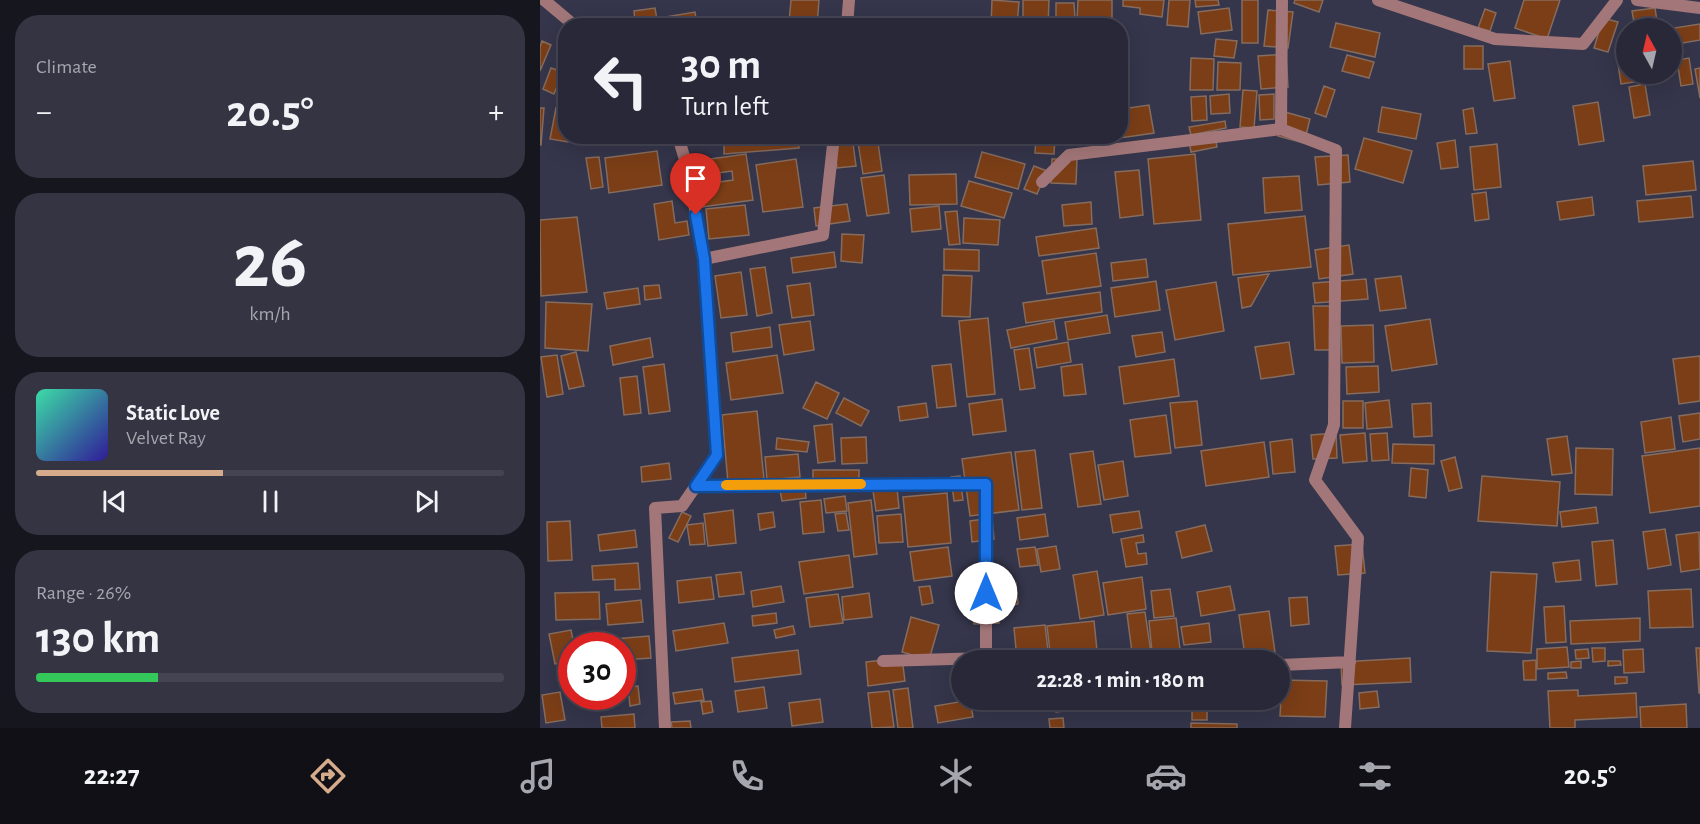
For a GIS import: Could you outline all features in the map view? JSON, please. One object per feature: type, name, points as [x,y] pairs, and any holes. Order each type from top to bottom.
[{"type":"street","points":[[544,0],[565,18]]},
{"type":"street","points":[[848,18],[849,0]]},
{"type":"street","points":[[1281,129],[1282,0]]},
{"type":"street","points":[[1378,0],[1495,39],[1583,44],[1617,0]]},
{"type":"street","points":[[1636,0],[1700,8]]},
{"type":"street","points":[[1042,182],[1069,155],[1281,129],[1336,150],[1334,425],[1316,480],[1358,538],[1345,728]]},
{"type":"street","points":[[665,728],[655,508],[682,506],[717,455],[704,259],[688,170],[680,144]]},
{"type":"street","points":[[704,259],[823,235],[833,144]]},
{"type":"street","points":[[696,486],[986,484],[986,650]]},
{"type":"street","points":[[883,661],[951,660]]},
{"type":"street","points":[[1290,665],[1350,662]]},
{"type":"building","points":[[791,0],[819,0],[818,18],[789,18]]},
{"type":"building","points":[[992,0],[1019,2],[1018,18],[991,18]]},
{"type":"building","points":[[1023,0],[1049,0],[1048,18],[1023,18]]},
{"type":"building","points":[[1078,0],[1112,0],[1112,18],[1077,18]]},
{"type":"building","points":[[1123,0],[1164,0],[1162,17],[1140,14],[1140,8],[1123,6]]},
{"type":"building","points":[[1169,0],[1190,0],[1188,27],[1167,25]]},
{"type":"building","points":[[1195,0],[1218,0],[1219,5],[1196,7]]},
{"type":"building","points":[[1242,0],[1258,0],[1258,43],[1242,43]]},
{"type":"building","points":[[1295,0],[1323,0],[1319,12],[1294,3]]},
{"type":"building","points":[[1524,0],[1560,0],[1547,39],[1515,28]]},
{"type":"building","points":[[1056,3],[1074,3],[1075,18],[1056,18]]},
{"type":"building","points":[[655,8],[657,18],[635,18],[634,11]]},
{"type":"building","points":[[1229,8],[1232,30],[1201,34],[1198,12]]},
{"type":"building","points":[[1655,8],[1656,18],[1633,18],[1632,11]]},
{"type":"building","points":[[1485,9],[1496,13],[1490,31],[1478,28]]},
{"type":"building","points":[[1268,10],[1293,12],[1288,48],[1264,46]]},
{"type":"building","points":[[695,12],[696,18],[665,18]]},
{"type":"building","points":[[1603,18],[1616,21],[1608,52],[1594,48]]},
{"type":"building","points":[[1336,23],[1380,33],[1375,57],[1330,47]]},
{"type":"building","points":[[1700,24],[1700,40],[1682,43],[1682,27]]},
{"type":"building","points":[[1216,39],[1237,41],[1234,58],[1214,56]]},
{"type":"building","points":[[542,41],[551,45],[540,71],[540,47]]},
{"type":"building","points":[[1464,46],[1483,46],[1483,69],[1464,69]]},
{"type":"building","points":[[1286,54],[1288,87],[1261,89],[1258,56]]},
{"type":"building","points":[[1347,55],[1374,62],[1369,78],[1342,71]]},
{"type":"building","points":[[1191,58],[1214,59],[1213,90],[1190,90]]},
{"type":"building","points":[[1689,58],[1693,84],[1681,86],[1682,59]]},
{"type":"building","points":[[1510,61],[1515,98],[1494,101],[1488,64]]},
{"type":"building","points":[[1218,62],[1241,63],[1240,90],[1217,90]]},
{"type":"building","points":[[551,68],[558,70],[558,84],[554,94],[543,89]]},
{"type":"building","points":[[1700,68],[1700,98],[1695,69]]},
{"type":"building","points":[[1645,84],[1650,115],[1634,118],[1629,87]]},
{"type":"building","points":[[1324,86],[1335,90],[1326,117],[1315,113]]},
{"type":"building","points":[[1243,90],[1257,91],[1254,128],[1240,127]]},
{"type":"building","points":[[1229,94],[1230,113],[1211,114],[1210,96]]},
{"type":"building","points":[[1274,94],[1274,119],[1260,120],[1259,95]]},
{"type":"building","points":[[1206,96],[1207,120],[1192,121],[1191,97]]},
{"type":"building","points":[[1598,102],[1604,141],[1579,145],[1573,106]]},
{"type":"building","points":[[1128,103],[1129,108],[1149,105],[1154,133],[1128,137]]},
{"type":"building","points":[[1382,107],[1421,114],[1416,139],[1378,132]]},
{"type":"building","points":[[540,108],[544,108],[541,145],[540,145]]},
{"type":"building","points":[[556,108],[558,108],[558,140],[550,139]]},
{"type":"building","points":[[1473,108],[1477,133],[1466,134],[1463,110]]},
{"type":"building","points":[[1285,112],[1310,119],[1304,143],[1278,136]]},
{"type":"building","points":[[1225,121],[1226,128],[1191,135],[1189,127]]},
{"type":"building","points":[[1215,136],[1217,147],[1191,152],[1189,141]]},
{"type":"building","points":[[1364,138],[1412,151],[1403,183],[1355,169]]},
{"type":"building","points":[[1455,140],[1458,167],[1441,169],[1437,143]]},
{"type":"building","points":[[724,144],[799,144],[799,148],[724,154]]},
{"type":"building","points":[[834,144],[853,144],[856,166],[837,168]]},
{"type":"building","points":[[858,144],[878,144],[882,171],[863,174]]},
{"type":"building","points":[[1036,144],[1055,144],[1054,154],[1035,153]]},
{"type":"building","points":[[1497,144],[1501,187],[1474,190],[1470,147]]},
{"type":"building","points":[[657,151],[662,185],[609,193],[605,158]]},
{"type":"building","points":[[982,152],[1025,164],[1018,189],[975,177]]},
{"type":"building","points":[[746,154],[753,200],[702,207],[696,161]],"holes":[[[732,171],[733,180],[705,184],[703,175]]]},
{"type":"building","points":[[1195,154],[1201,220],[1154,224],[1148,159]]},
{"type":"building","points":[[1348,155],[1350,182],[1318,185],[1315,157]]},
{"type":"building","points":[[599,157],[603,187],[591,189],[586,158]]},
{"type":"building","points":[[796,159],[803,207],[763,212],[756,165]]},
{"type":"building","points":[[1052,159],[1077,159],[1076,184],[1051,183]]},
{"type":"building","points":[[1693,161],[1696,190],[1646,195],[1643,166]]},
{"type":"building","points":[[1034,166],[1047,171],[1037,194],[1024,189]]},
{"type":"building","points":[[1139,170],[1143,215],[1120,218],[1115,172]]},
{"type":"building","points":[[956,174],[957,204],[910,205],[909,175]]},
{"type":"building","points":[[884,175],[889,213],[867,216],[861,178]]},
{"type":"building","points":[[1299,176],[1302,210],[1265,213],[1263,178]]},
{"type":"building","points":[[969,181],[1012,193],[1004,218],[961,206]]},
{"type":"building","points":[[1486,192],[1489,219],[1475,221],[1472,194]]},
{"type":"building","points":[[1691,196],[1693,217],[1639,222],[1637,201]]},
{"type":"building","points":[[1592,197],[1594,215],[1560,220],[1557,202]]},
{"type":"building","points":[[672,201],[675,223],[687,221],[689,235],[659,240],[654,204]]},
{"type":"building","points":[[1091,202],[1092,224],[1064,226],[1062,205]]},
{"type":"building","points":[[847,204],[850,221],[816,226],[814,208]]},
{"type":"building","points":[[745,205],[749,235],[709,239],[706,209]]},
{"type":"building","points":[[939,206],[941,229],[912,232],[910,209]]},
{"type":"building","points":[[957,211],[960,244],[949,245],[945,212]]},
{"type":"building","points":[[1305,216],[1311,267],[1233,275],[1228,224]]},
{"type":"building","points":[[577,217],[587,292],[541,296],[540,220]]},
{"type":"building","points":[[964,218],[1000,220],[998,245],[963,243]]},
{"type":"building","points":[[1096,228],[1099,248],[1039,256],[1036,237]]},
{"type":"building","points":[[842,234],[864,235],[862,263],[841,261]]},
{"type":"building","points":[[1349,245],[1353,274],[1319,279],[1315,250]]},
{"type":"building","points":[[944,249],[979,250],[979,271],[944,270]]},
{"type":"building","points":[[834,252],[836,267],[793,273],[791,258]]},
{"type":"building","points":[[1096,253],[1101,286],[1047,294],[1042,261]]},
{"type":"building","points":[[1146,259],[1148,277],[1113,281],[1111,263]]},
{"type":"building","points":[[765,267],[772,313],[757,316],[750,269]]},
{"type":"building","points":[[741,272],[747,315],[721,318],[715,276]]},
{"type":"building","points":[[1269,274],[1251,306],[1242,308],[1238,278]]},
{"type":"building","points":[[943,275],[972,276],[970,317],[942,316]]},
{"type":"building","points":[[1401,276],[1406,308],[1380,311],[1375,279]]},
{"type":"building","points":[[1366,279],[1368,299],[1315,303],[1313,283]]},
{"type":"building","points":[[1156,281],[1160,310],[1115,317],[1111,288]]},
{"type":"building","points":[[1216,282],[1224,331],[1175,340],[1166,290]]},
{"type":"building","points":[[810,283],[814,315],[792,318],[787,286]]},
{"type":"building","points":[[659,285],[661,298],[645,300],[644,286]]},
{"type":"building","points":[[638,288],[640,304],[607,309],[604,293]]},
{"type":"building","points":[[1100,292],[1102,312],[1026,323],[1023,303]]},
{"type":"building","points":[[546,302],[592,304],[588,351],[545,348]]},
{"type":"building","points":[[1313,306],[1337,306],[1339,350],[1315,350]]},
{"type":"building","points":[[1107,315],[1110,333],[1068,340],[1065,322]]},
{"type":"building","points":[[988,318],[995,394],[967,397],[959,321]]},
{"type":"building","points":[[1430,319],[1437,364],[1392,371],[1385,326]]},
{"type":"building","points":[[810,321],[814,350],[784,355],[779,325]]},
{"type":"building","points":[[1054,321],[1057,339],[1011,348],[1007,330]]},
{"type":"building","points":[[1373,325],[1374,362],[1342,363],[1341,326]]},
{"type":"building","points":[[770,327],[772,347],[733,352],[731,333]]},
{"type":"building","points":[[1162,332],[1165,352],[1136,357],[1132,336]]},
{"type":"building","points":[[650,338],[653,357],[613,365],[610,346]]},
{"type":"building","points":[[1068,342],[1071,362],[1037,368],[1034,348]]},
{"type":"building","points":[[1289,342],[1294,374],[1261,379],[1255,347]]},
{"type":"building","points":[[1029,348],[1035,388],[1020,390],[1014,350]]},
{"type":"building","points":[[576,352],[584,386],[569,389],[561,356]]},
{"type":"building","points":[[557,355],[563,394],[547,397],[541,357]]},
{"type":"building","points":[[777,355],[783,393],[731,400],[726,363]]},
{"type":"building","points":[[1700,356],[1700,401],[1679,404],[1673,359]]},
{"type":"building","points":[[1174,359],[1179,396],[1124,404],[1119,367]]},
{"type":"building","points":[[664,364],[670,411],[649,414],[643,367]]},
{"type":"building","points":[[951,364],[956,406],[937,408],[932,366]]},
{"type":"building","points":[[1082,364],[1086,394],[1064,396],[1061,367]]},
{"type":"building","points":[[1378,366],[1379,392],[1347,394],[1346,367]]},
{"type":"building","points":[[637,376],[641,413],[624,415],[620,378]]},
{"type":"building","points":[[816,382],[839,393],[827,419],[803,408]]},
{"type":"building","points":[[844,398],[869,411],[861,426],[836,413]]},
{"type":"building","points":[[1002,399],[1006,431],[973,435],[969,404]]},
{"type":"building","points":[[1389,400],[1392,427],[1367,429],[1365,403]]},
{"type":"building","points":[[1197,401],[1202,445],[1175,448],[1170,403]]},
{"type":"building","points":[[1343,401],[1363,401],[1363,428],[1343,428]]},
{"type":"building","points":[[926,403],[928,417],[900,421],[898,407]]},
{"type":"building","points":[[1431,403],[1432,436],[1414,437],[1412,404]]},
{"type":"building","points":[[757,411],[764,479],[728,483],[722,415]]},
{"type":"building","points":[[1700,413],[1700,439],[1683,442],[1679,416]]},
{"type":"building","points":[[1166,415],[1171,453],[1135,457],[1130,420]]},
{"type":"building","points":[[1671,417],[1675,449],[1645,453],[1641,422]]},
{"type":"building","points":[[832,424],[835,461],[818,463],[814,426]]},
{"type":"building","points":[[1336,433],[1337,458],[1313,459],[1311,435]]},
{"type":"building","points":[[1365,433],[1367,461],[1343,463],[1340,435]]},
{"type":"building","points":[[1387,433],[1389,460],[1372,461],[1370,434]]},
{"type":"building","points":[[1567,436],[1572,473],[1552,475],[1547,439]]},
{"type":"building","points":[[866,437],[867,463],[842,464],[841,438]]},
{"type":"building","points":[[777,438],[809,442],[807,452],[776,449]]},
{"type":"building","points":[[1292,439],[1295,472],[1273,474],[1270,442]]},
{"type":"building","points":[[1264,442],[1269,477],[1206,486],[1201,451]]},
{"type":"building","points":[[1393,444],[1434,445],[1434,464],[1392,463]]},
{"type":"building","points":[[1576,448],[1613,449],[1612,495],[1575,494]]},
{"type":"building","points":[[1700,448],[1700,506],[1650,513],[1642,456]]},
{"type":"building","points":[[1035,450],[1042,508],[1022,510],[1015,452]]},
{"type":"building","points":[[1093,451],[1101,504],[1078,507],[1070,454]]},
{"type":"building","points":[[1011,452],[1019,510],[970,516],[962,459]]},
{"type":"building","points":[[798,454],[800,477],[767,480],[765,457]]},
{"type":"building","points":[[1455,457],[1462,488],[1449,491],[1441,461]]},
{"type":"building","points":[[1123,461],[1128,496],[1104,500],[1098,465]]},
{"type":"building","points":[[669,463],[671,479],[642,482],[641,467]]},
{"type":"building","points":[[1411,468],[1428,470],[1426,498],[1409,496]]},
{"type":"building","points":[[813,470],[859,470],[859,489],[813,489]]},
{"type":"building","points":[[960,476],[963,500],[954,501],[951,477]]},
{"type":"building","points":[[1482,476],[1560,482],[1557,526],[1478,521]]},
{"type":"building","points":[[805,486],[806,498],[782,501],[780,490]]},
{"type":"building","points":[[897,488],[899,508],[876,511],[873,491]]},
{"type":"building","points":[[947,493],[951,543],[908,547],[903,497]]},
{"type":"building","points":[[845,496],[847,511],[826,513],[824,499]]},
{"type":"building","points":[[821,500],[824,532],[803,534],[800,502]]},
{"type":"building","points":[[871,500],[877,554],[854,557],[848,503]]},
{"type":"building","points":[[1596,507],[1598,523],[1562,527],[1560,512]]},
{"type":"building","points":[[733,510],[736,543],[708,546],[704,514]]},
{"type":"building","points":[[1139,511],[1142,528],[1113,533],[1110,515]]},
{"type":"building","points":[[682,512],[691,516],[678,542],[669,538]]},
{"type":"building","points":[[773,512],[775,527],[760,530],[758,514]]},
{"type":"building","points":[[846,513],[849,530],[838,531],[835,514]]},
{"type":"building","points":[[901,514],[903,542],[879,543],[877,516]]},
{"type":"building","points":[[1045,514],[1048,536],[1020,540],[1017,518]]},
{"type":"building","points":[[992,518],[994,539],[972,542],[970,521]]},
{"type":"building","points":[[570,521],[572,560],[548,561],[547,522]]},
{"type":"building","points":[[703,523],[705,544],[690,545],[687,525]]},
{"type":"building","points":[[1205,525],[1212,551],[1182,558],[1176,532]]},
{"type":"building","points":[[1665,529],[1671,565],[1648,569],[1643,532]]},
{"type":"building","points":[[635,530],[637,547],[600,551],[598,535]]},
{"type":"building","points":[[1699,532],[1700,569],[1681,572],[1676,535]]},
{"type":"building","points":[[1143,535],[1144,542],[1136,543],[1138,554],[1146,553],[1147,564],[1126,567],[1121,539]]},
{"type":"building","points":[[1613,540],[1617,584],[1596,586],[1592,542]]},
{"type":"building","points":[[1362,544],[1365,573],[1338,575],[1335,546]]},
{"type":"building","points":[[1056,546],[1060,569],[1041,572],[1037,549]]},
{"type":"building","points":[[948,547],[952,576],[914,581],[910,552]]},
{"type":"building","points":[[1035,547],[1038,565],[1020,567],[1017,549]]},
{"type":"building","points":[[849,555],[853,587],[804,594],[799,562]]},
{"type":"building","points":[[1579,560],[1581,580],[1556,582],[1553,563]]},
{"type":"building","points":[[638,563],[640,589],[615,590],[615,579],[593,580],[592,566]]},
{"type":"building","points":[[1097,571],[1104,615],[1080,619],[1073,575]]},
{"type":"building","points":[[741,572],[744,594],[719,597],[716,575]]},
{"type":"building","points":[[1491,572],[1537,574],[1531,653],[1487,651]]},
{"type":"building","points":[[711,577],[714,599],[679,603],[677,581]]},
{"type":"building","points":[[1142,577],[1146,609],[1108,615],[1103,583]]},
{"type":"building","points":[[1016,583],[1018,604],[1007,606],[1004,585]]},
{"type":"building","points":[[996,585],[999,623],[974,624],[972,588]]},
{"type":"building","points":[[781,586],[784,602],[753,607],[751,591]]},
{"type":"building","points":[[930,586],[933,603],[922,605],[919,587]]},
{"type":"building","points":[[1230,586],[1235,610],[1201,616],[1197,592]]},
{"type":"building","points":[[1170,589],[1174,616],[1154,618],[1151,591]]},
{"type":"building","points":[[1691,589],[1693,627],[1650,628],[1648,591]]},
{"type":"building","points":[[599,592],[600,619],[556,620],[555,593]]},
{"type":"building","points":[[869,593],[872,617],[844,620],[842,597]]},
{"type":"building","points":[[838,594],[843,623],[810,627],[806,598]]},
{"type":"building","points":[[1307,597],[1309,624],[1291,626],[1289,598]]},
{"type":"building","points":[[641,600],[643,622],[608,625],[606,604]]},
{"type":"building","points":[[1564,606],[1566,642],[1546,643],[1544,607]]},
{"type":"building","points":[[1269,611],[1275,650],[1244,650],[1239,615]]},
{"type":"building","points":[[1145,612],[1151,650],[1132,650],[1127,614]]},
{"type":"building","points":[[776,613],[777,623],[753,626],[752,616]]},
{"type":"building","points":[[911,617],[939,625],[929,660],[902,652]]},
{"type":"building","points":[[1176,618],[1180,649],[1152,650],[1149,621]]},
{"type":"building","points":[[1640,618],[1640,641],[1571,644],[1570,621]]},
{"type":"building","points":[[1094,621],[1097,650],[1050,650],[1047,626]]},
{"type":"building","points":[[724,623],[728,643],[676,651],[673,631]]},
{"type":"building","points":[[1209,623],[1211,642],[1184,645],[1181,627]]},
{"type":"building","points":[[1045,625],[1048,650],[1016,650],[1014,628]]},
{"type":"building","points":[[793,626],[795,634],[776,638],[774,630]]},
{"type":"building","points":[[558,632],[558,663],[555,664],[549,634]]},
{"type":"building","points":[[649,636],[651,658],[636,659],[636,637]]},
{"type":"building","points":[[1567,647],[1569,667],[1537,669],[1537,649]]},
{"type":"building","points":[[1592,648],[1605,648],[1605,661],[1593,662]]},
{"type":"building","points":[[1696,648],[1700,648],[1700,693],[1699,693]]},
{"type":"building","points":[[1588,649],[1589,658],[1576,659],[1575,650]]},
{"type":"building","points":[[1643,649],[1644,672],[1624,673],[1623,650]]},
{"type":"building","points":[[798,650],[801,674],[735,682],[732,658]]},
{"type":"building","points":[[902,658],[905,681],[868,686],[866,662]]},
{"type":"building","points":[[1410,658],[1411,682],[1342,685],[1341,662]]},
{"type":"building","points":[[1536,660],[1536,680],[1524,680],[1523,661]]},
{"type":"building","points":[[1581,661],[1581,668],[1571,668],[1571,662]]},
{"type":"building","points":[[1608,661],[1620,661],[1621,665],[1608,666]]},
{"type":"building","points":[[1566,672],[1567,678],[1548,679],[1548,673]]},
{"type":"building","points":[[1615,677],[1627,677],[1627,683],[1615,684]]},
{"type":"building","points":[[1290,680],[1327,681],[1325,717],[1280,716],[1280,710],[1290,710]]},
{"type":"building","points":[[636,686],[638,686],[640,704],[636,705]]},
{"type":"building","points":[[764,687],[767,708],[738,712],[735,691]]},
{"type":"building","points":[[908,688],[913,728],[898,728],[893,690]]},
{"type":"building","points":[[702,689],[704,700],[675,704],[673,693]]},
{"type":"building","points":[[1578,690],[1578,696],[1636,693],[1637,717],[1575,720],[1575,728],[1550,728],[1548,691]]},
{"type":"building","points":[[889,691],[894,727],[872,728],[868,693]]},
{"type":"building","points":[[1377,691],[1379,707],[1360,709],[1359,693]]},
{"type":"building","points":[[558,692],[558,710],[563,710],[565,720],[546,723],[542,695]]},
{"type":"building","points":[[820,699],[823,722],[792,726],[789,703]]},
{"type":"building","points":[[711,701],[713,712],[703,714],[701,702]]},
{"type":"building","points":[[951,703],[951,710],[972,710],[973,717],[938,723],[935,706]]},
{"type":"building","points":[[1686,704],[1687,728],[1641,728],[1640,707]]},
{"type":"building","points":[[1192,710],[1207,710],[1207,720],[1192,720]]},
{"type":"building","points":[[634,714],[635,728],[602,728],[601,717]]},
{"type":"building","points":[[1063,718],[1064,728],[1050,728],[1049,719]]},
{"type":"building","points":[[690,721],[691,728],[672,728],[671,722]]},
{"type":"building","points":[[1191,723],[1237,724],[1237,728],[1191,728]]},
{"type":"slow traffic","points":[[726,485],[861,484]]},
{"type":"route","points":[[696,215],[704,259],[717,455],[696,486],[986,484],[986,593]]}]
